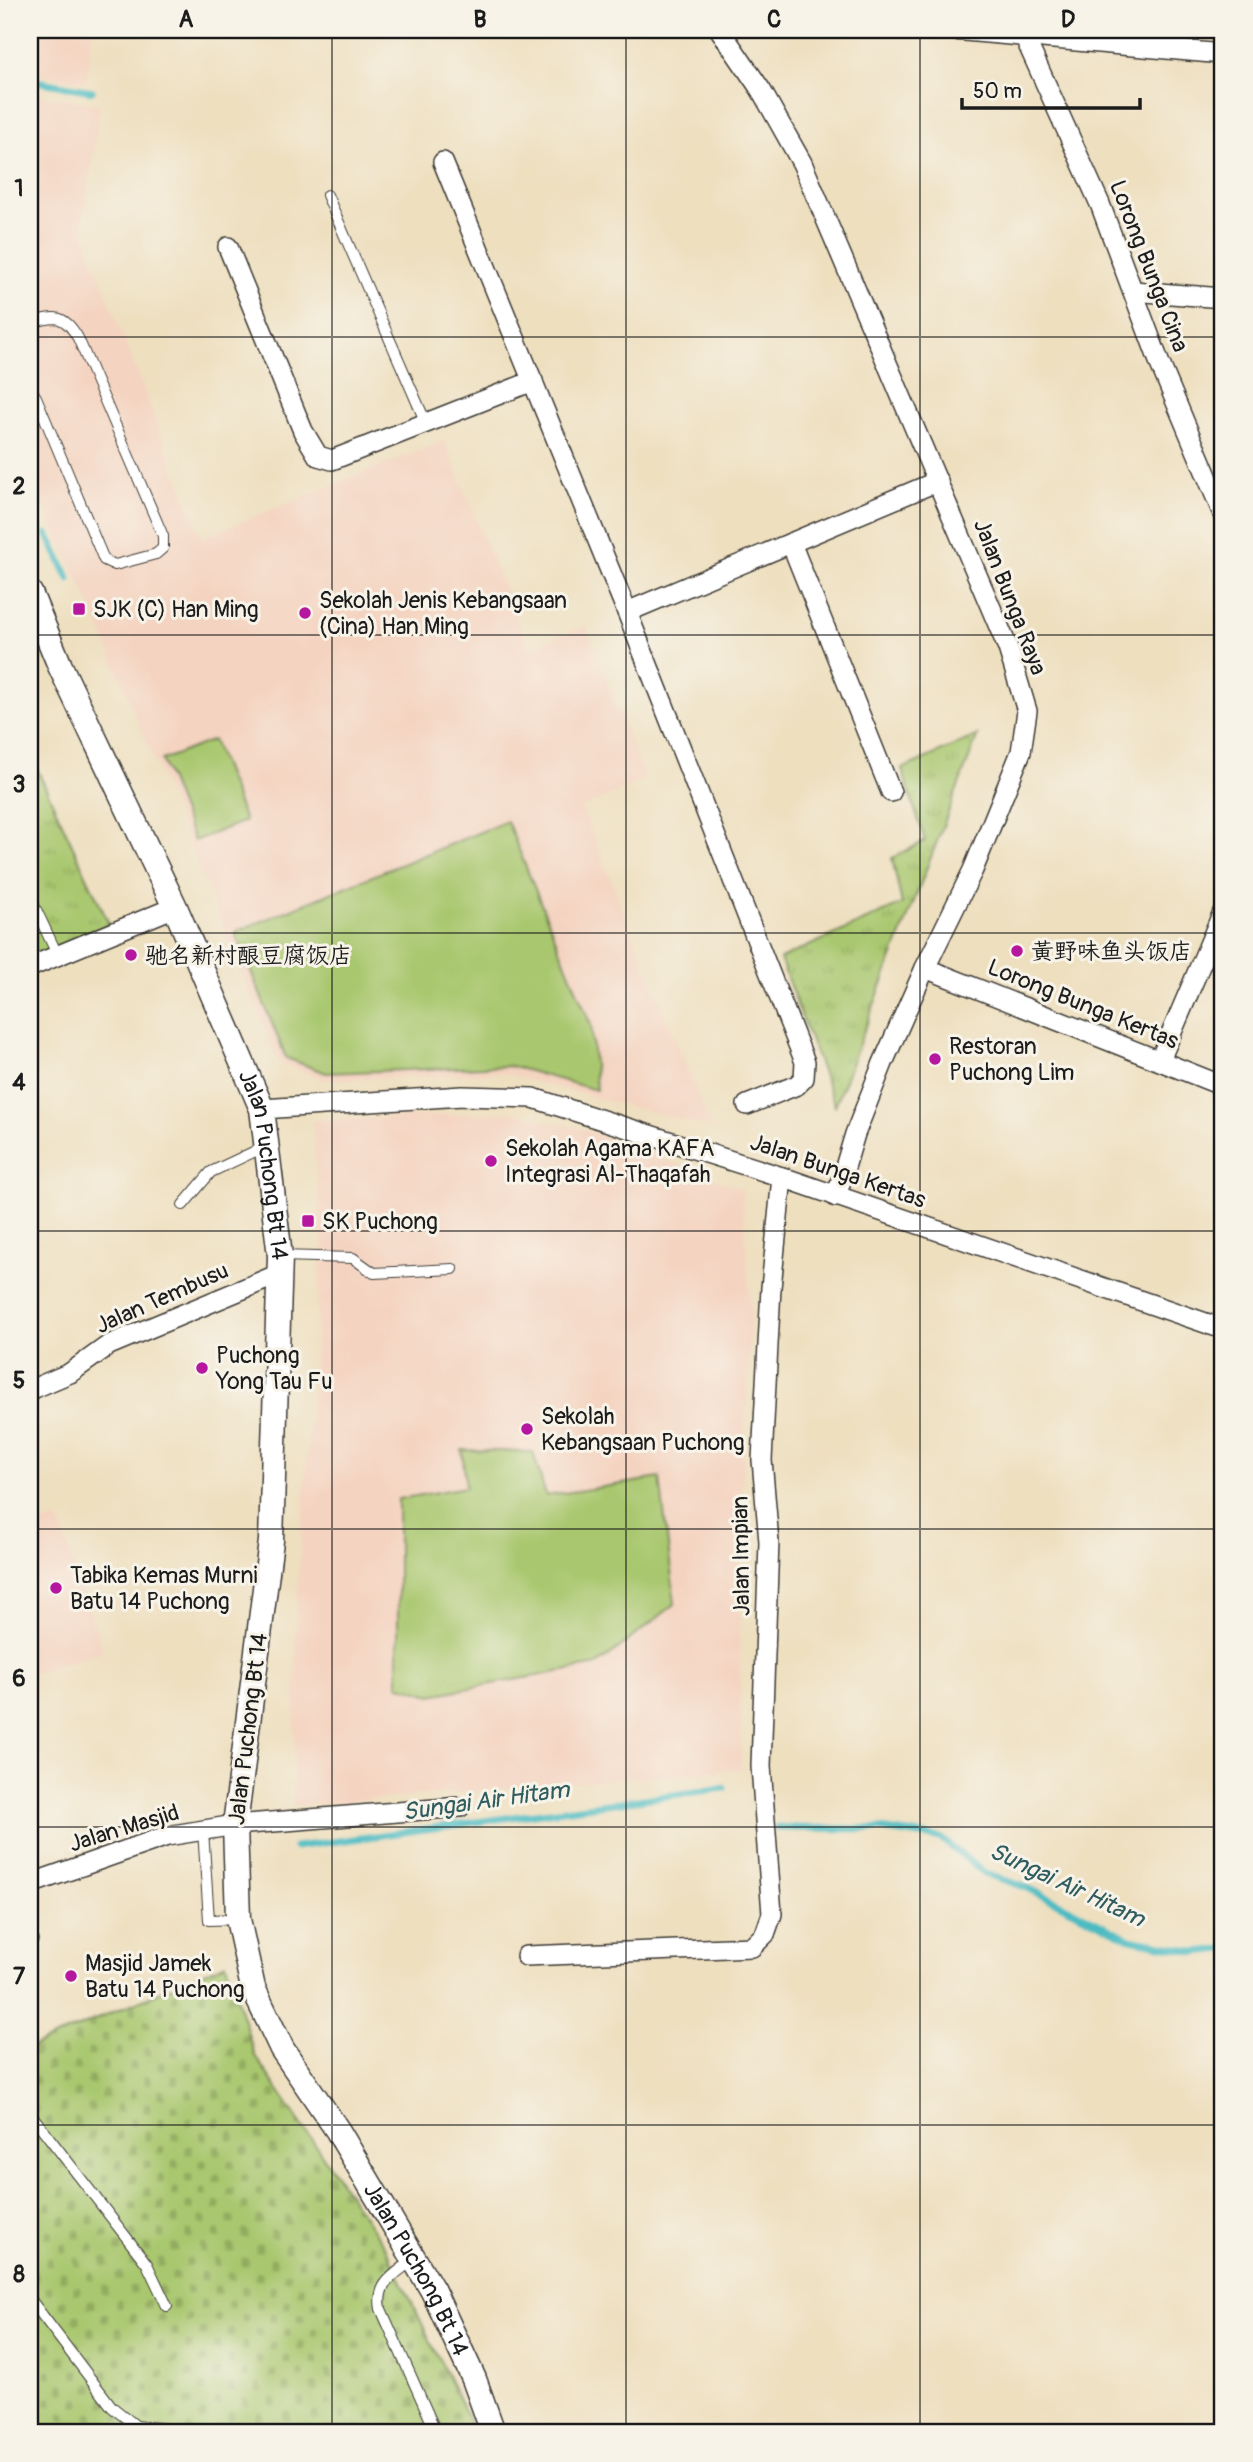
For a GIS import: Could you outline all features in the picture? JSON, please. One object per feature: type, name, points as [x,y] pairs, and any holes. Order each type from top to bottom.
[{"type":"street","name":"Jalan Bunga Raya","points":[[720,30],[761,90],[802,163],[1008,648],[1027,711],[1021,752],[973,870],[925,968],[855,1134],[836,1197]]},
{"type":"street","points":[[953,30],[1223,54]]},
{"type":"street","name":"Lorong Bunga Cina","points":[[1025,38],[1100,204],[1160,364],[1223,514]]},
{"type":"street","points":[[443,162],[627,612],[805,1062],[804,1078],[797,1085],[747,1105]]},
{"type":"street","points":[[229,247],[303,430],[318,456],[332,460],[533,381]]},
{"type":"street","points":[[1133,291],[1223,298]]},
{"type":"street","points":[[627,612],[938,481]]},
{"type":"street","points":[[791,543],[891,792]]},
{"type":"street","name":"Jalan Puchong Bt 14","points":[[30,594],[60,666],[175,907],[262,1110],[280,1265],[271,1541],[235,1825],[238,1919],[253,1988],[282,2049],[338,2132],[433,2291],[474,2379],[492,2432]]},
{"type":"street","points":[[30,644],[60,666]]},
{"type":"street","points":[[30,967],[175,907]]},
{"type":"street","points":[[1160,1060],[1223,912]]},
{"type":"street","name":"Lorong Bunga Kertas","points":[[925,968],[1223,1086]]},
{"type":"street","name":"Jalan Bunga Kertas","points":[[262,1110],[462,1096],[533,1098],[782,1177],[1175,1310],[1223,1329]]},
{"type":"street","name":"Jalan Impian","points":[[526,1956],[752,1947],[765,1934],[772,1914],[761,1766],[769,1542],[762,1460],[771,1288],[782,1177]]},
{"type":"street","name":"Jalan Tembusu","points":[[30,1390],[70,1373],[109,1345],[280,1265]]},
{"type":"street","name":"Jalan Masjid","points":[[30,1884],[167,1836],[235,1825],[460,1807]]},
{"type":"lane","points":[[327,195],[426,423]]},
{"type":"lane","points":[[30,323],[52,316],[70,324],[78,338],[163,536],[163,548],[156,554],[116,565],[104,560],[30,388]]},
{"type":"lane","points":[[30,897],[57,954]]},
{"type":"lane","points":[[183,1205],[211,1172],[267,1146]]},
{"type":"lane","points":[[280,1265],[353,1258],[374,1273],[453,1269]]},
{"type":"lane","points":[[203,1830],[209,1920],[238,1919]]},
{"type":"lane","points":[[30,2113],[147,2264],[167,2306]]},
{"type":"lane","points":[[414,2259],[385,2282],[379,2297],[381,2309],[436,2432]]},
{"type":"lane","points":[[30,2299],[112,2407],[136,2426],[199,2432]]},
{"type":"shaded area","points":[[30,30],[93,30],[86,82],[30,73]]},
{"type":"shaded area","name":"Sekolah Jenis Kebangsaan (Cina) Han Ming","points":[[30,94],[100,104],[82,230],[201,538],[444,441],[529,648],[585,625],[645,779],[582,808],[711,1128],[503,1073],[325,1080],[279,1063],[89,602],[30,478]]},
{"type":"shaded area","name":"Sekolah Kebangsaan Puchong","points":[[513,1112],[592,1132],[742,1189],[751,1312],[739,1545],[741,1769],[293,1806],[297,1597],[322,1245],[312,1121]]},
{"type":"shaded area","name":"Tabika Kemas Murni Batu 14 Puchong","points":[[59,1520],[103,1651],[30,1674],[30,1525]]},
{"type":"green space","points":[[978,735],[835,1106],[780,959],[902,904],[892,858],[925,841],[902,769]]},
{"type":"green space","points":[[213,740],[245,821],[194,841],[162,760]]},
{"type":"green space","points":[[30,754],[109,924],[30,958]]},
{"type":"green space","points":[[507,821],[591,1025],[596,1090],[511,1066],[326,1073],[286,1058],[235,932]]},
{"type":"green space","points":[[462,1450],[533,1452],[546,1496],[660,1478],[675,1604],[597,1665],[431,1695],[398,1685],[398,1499],[466,1487]]},
{"type":"green space","points":[[226,1963],[255,2056],[386,2249],[473,2429],[30,2432],[30,2048]]},
{"type":"waterway","points":[[30,80],[92,91]]},
{"type":"waterway","name":"Sungai Air Hitam","points":[[47,534],[69,579]]},
{"type":"waterway","name":"Sungai Air Hitam","points":[[295,1847],[724,1788]]},
{"type":"waterway","name":"Sungai Air Hitam","points":[[777,1828],[880,1829],[940,1838],[986,1874],[1028,1888],[1130,1939],[1197,1952],[1223,1949]]},
{"type":"place","name":"SJK (C) Han Ming","points":[[79,609]]},
{"type":"place","name":"Sekolah Jenis Kebangsaan (Cina) Han Ming","points":[[305,613]]},
{"type":"place","name":"黄野味鱼头饭店","points":[[1017,951]]},
{"type":"place","name":"驰名新村酿豆腐饭店","points":[[131,955]]},
{"type":"place","name":"Restoran Puchong Lim","points":[[935,1059]]},
{"type":"place","name":"Sekolah Agama KAFA Integrasi Al-Thaqafah","points":[[491,1161]]},
{"type":"place","name":"SK Puchong","points":[[308,1221]]},
{"type":"place","name":"Puchong Yong Tau Fu","points":[[202,1368]]},
{"type":"place","name":"Sekolah Kebangsaan Puchong","points":[[527,1429]]},
{"type":"place","name":"Tabika Kemas Murni Batu 14 Puchong","points":[[56,1588]]},
{"type":"place","name":"Masjid Jamek Batu 14 Puchong","points":[[71,1976]]}]
